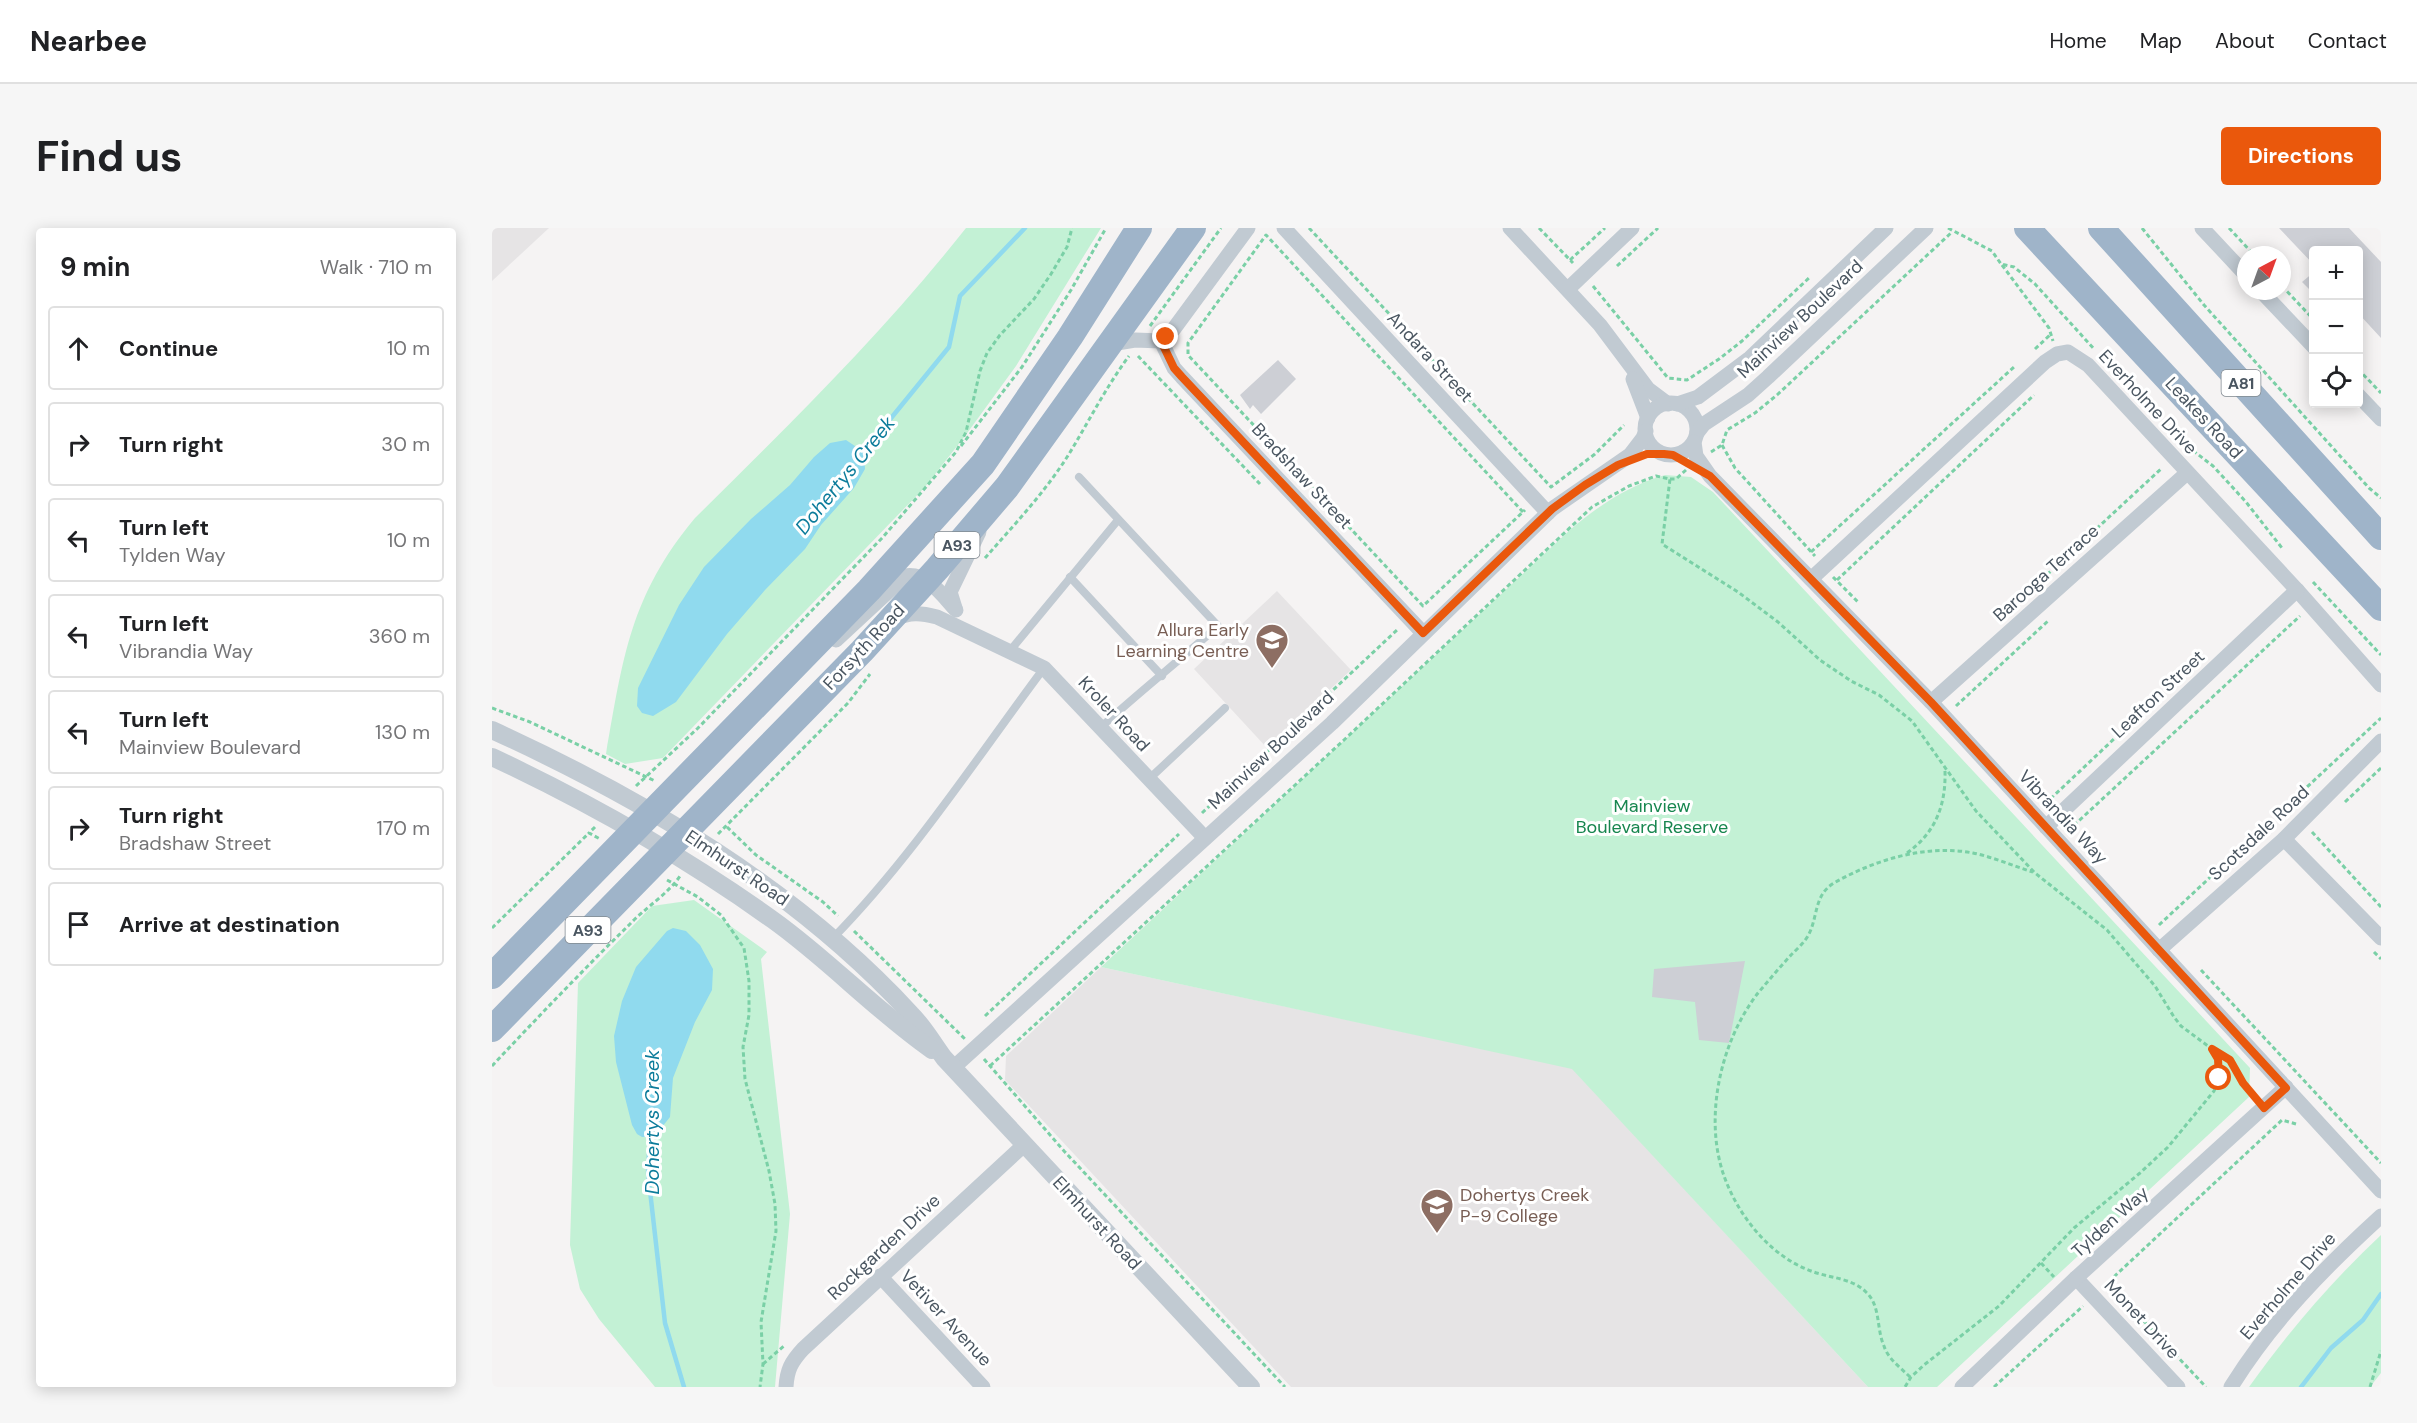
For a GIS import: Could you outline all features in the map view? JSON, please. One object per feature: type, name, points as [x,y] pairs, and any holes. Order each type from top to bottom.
[{"type":"highway","name":"Forsyth Road","points":[[492,976],[869,590],[983,464],[1070,337],[1139,228]]},
{"type":"highway","name":"Forsyth Road","points":[[492,1029],[889,621],[926,580],[1007,487],[1122,347],[1193,228]]},
{"type":"highway","name":"Leakes Road","points":[[2027,228],[2381,608]]},
{"type":"highway","name":"A81","points":[[2101,228],[2381,537]]},
{"type":"street","points":[[1122,347],[1135,340],[1161,341],[1173,330],[1248,228]]},
{"type":"street","name":"Andara Street","points":[[1284,228],[1548,513]]},
{"type":"street","points":[[1510,228],[1600,325],[1648,389],[1692,415],[1696,423],[1695,437],[1686,451],[1669,454],[1651,445],[1641,394],[1620,352]]},
{"type":"street","points":[[1568,289],[1632,228]]},
{"type":"street","name":"Mainview Boulevard","points":[[1672,404],[1698,397],[1750,358],[1886,228]]},
{"type":"street","name":"Mainview Boulevard","points":[[1695,437],[1711,418],[1748,395],[1768,377],[1926,228]]},
{"type":"street","points":[[2202,228],[2237,265]]},
{"type":"street","points":[[2269,300],[2309,343]]},
{"type":"street","name":"Bradshaw Street","points":[[1161,341],[1174,368],[1182,377],[1423,633]]},
{"type":"street","points":[[1811,579],[2044,362],[2056,354]]},
{"type":"street","name":"Everholme Drive","points":[[2056,354],[2072,354],[2088,365],[2297,590],[2381,685]]},
{"type":"street","points":[[2363,400],[2381,419]]},
{"type":"street","points":[[1647,424],[1656,408],[1672,404]]},
{"type":"street","name":"Mainview Boulevard","points":[[948,1063],[1205,838],[1332,723],[1548,513],[1630,455],[1643,438],[1647,424]]},
{"type":"street","name":"Vibrandia Way","points":[[1695,437],[1696,456],[1710,476],[1931,702],[2381,1191]]},
{"type":"street","name":"Mainview Boulevard","points":[[1618,465],[1647,454],[1669,454]]},
{"type":"street","name":"Vibrandia Way","points":[[1669,454],[1710,476]]},
{"type":"street","name":"Barooga Terrace","points":[[1931,702],[2187,473]]},
{"type":"street","points":[[957,610],[950,592],[981,529],[1007,487]]},
{"type":"street","points":[[774,687],[833,643],[905,576],[914,574],[926,580],[957,610],[981,638]]},
{"type":"street","name":"Leafton Street","points":[[2046,826],[2297,590]]},
{"type":"street","name":"Kroler Road","points":[[889,621],[906,614],[921,613],[937,617],[1044,668],[1205,838]]},
{"type":"street","name":"Elmhurst Road","points":[[492,730],[547,755],[651,812],[790,902],[913,1015],[948,1063],[1251,1387]]},
{"type":"street","name":"Scotsdale Road","points":[[2159,950],[2284,839],[2381,741]]},
{"type":"street","name":"Elmhurst Road","points":[[492,757],[606,816],[624,840],[666,850],[774,921],[900,1028],[948,1063]]},
{"type":"street","points":[[2284,839],[2381,938]]},
{"type":"street","name":"Tylden Way","points":[[1962,1387],[2076,1278],[2286,1088]]},
{"type":"street","name":"Rockgarden Drive","points":[[786,1387],[787,1371],[792,1361],[880,1276],[1024,1145]]},
{"type":"street","name":"Everholme Drive","points":[[2231,1387],[2280,1319],[2351,1244],[2381,1216]]},
{"type":"street","name":"Vetiver Avenue","points":[[880,1276],[983,1387]]},
{"type":"street","name":"Monet Drive","points":[[2076,1278],[2178,1387]]},
{"type":"lane","points":[[1079,477],[1218,626],[1162,676],[1149,682],[1100,728]]},
{"type":"lane","points":[[1009,652],[1118,519]]},
{"type":"lane","points":[[1070,578],[1162,676]]},
{"type":"lane","points":[[832,939],[920,840],[966,772],[1044,668]]},
{"type":"lane","points":[[1149,779],[1225,708]]},
{"type":"path","points":[[956,452],[966,432],[980,371],[987,353],[1000,335],[1034,299],[1067,247],[1072,228]]},
{"type":"path","points":[[625,797],[698,728],[883,537],[956,452],[1022,367],[1071,290],[1106,228]]},
{"type":"path","points":[[1309,228],[1551,487],[1595,454],[1624,426]]},
{"type":"path","points":[[1539,228],[1570,260],[1668,378],[1687,380],[1719,359],[1742,341],[1811,276]]},
{"type":"path","points":[[1570,260],[1605,228]]},
{"type":"path","points":[[1610,273],[1658,228]]},
{"type":"path","points":[[1948,228],[1992,251]]},
{"type":"path","points":[[2142,228],[2204,304],[2369,488],[2381,498]]},
{"type":"path","points":[[2229,228],[2246,246]]},
{"type":"path","points":[[1722,445],[1727,430],[1755,413],[1777,395],[1953,232]]},
{"type":"path","points":[[1266,235],[1515,503],[1523,512],[1423,606],[1188,355],[1188,343],[1266,235]]},
{"type":"path","points":[[2001,264],[2049,328],[2056,354]]},
{"type":"path","points":[[1594,288],[1602,280]]},
{"type":"path","points":[[2291,296],[2309,316]]},
{"type":"path","points":[[2034,349],[2051,334]]},
{"type":"path","points":[[1122,347],[1261,486]]},
{"type":"path","points":[[1811,552],[2017,365]]},
{"type":"path","points":[[2363,374],[2381,393]]},
{"type":"path","points":[[1837,580],[2041,389]]},
{"type":"path","points":[[2017,602],[2162,468]]},
{"type":"path","points":[[990,1066],[1592,507],[1629,486],[1656,476],[1670,479],[1662,544],[1738,592],[1778,622],[1820,660],[1851,681],[1879,695],[1912,721],[1976,811],[2035,873],[2107,930],[2155,986],[2181,1026],[2230,1060],[2243,1083],[2278,1124]]},
{"type":"path","points":[[2078,838],[2070,829],[2299,615],[2306,623]]},
{"type":"path","points":[[980,1021],[1397,630],[1389,622]]},
{"type":"path","points":[[1317,705],[1345,738]]},
{"type":"path","points":[[2172,939],[2159,925],[2381,718]]},
{"type":"path","points":[[1905,855],[1929,833],[1938,818],[1944,803],[1945,770]]},
{"type":"path","points":[[492,928],[606,816]]},
{"type":"path","points":[[2312,832],[2381,907]]},
{"type":"path","points":[[590,833],[624,840]]},
{"type":"path","points":[[1911,1377],[1885,1350],[1880,1337],[1875,1304],[1867,1293],[1856,1284],[1809,1270],[1787,1258],[1772,1248],[1745,1216],[1723,1174],[1716,1149],[1715,1126],[1722,1067],[1742,1017],[1756,995],[1808,935],[1818,901],[1831,885],[1862,869],[1927,850],[1972,853],[2035,873]]},
{"type":"path","points":[[648,868],[698,897],[721,915],[744,948],[750,981],[749,1015],[743,1047],[745,1079],[768,1171],[775,1204],[776,1222],[761,1322],[763,1364],[759,1387]]},
{"type":"path","points":[[2199,968],[2381,1163]]},
{"type":"path","points":[[1905,1387],[1911,1377],[1999,1306],[2074,1227],[2168,1147],[2214,1091],[2219,1078],[2218,1059],[2212,1049]]},
{"type":"path","points":[[1994,1387],[2282,1120],[2294,1122],[2302,1131]]},
{"type":"path","points":[[2108,1283],[2206,1387]]},
{"type":"path","points":[[2370,1387],[2381,1351]]},
{"type":"shaded area","points":[[492,228],[549,228],[492,281]]},
{"type":"shaded area","name":"Allura Early Learning Centre","points":[[1277,591],[1351,670],[1267,748],[1194,669]]},
{"type":"shaded area","name":"Dohertys Creek P-9 College","points":[[1101,967],[1572,1068],[1868,1387],[1291,1387],[1005,1080],[1006,1056]]},
{"type":"green space","points":[[966,228],[1101,228],[1016,366],[925,487],[663,758],[625,764],[606,754],[624,658],[632,629],[656,574],[673,547],[695,518],[801,413],[869,341]]},
{"type":"green space","name":"Mainview Boulevard Reserve","points":[[1665,475],[1691,477],[1713,492],[2250,1068],[2249,1097],[1937,1387],[1868,1387],[1572,1069],[1101,967],[1571,529],[1615,497],[1639,484]]},
{"type":"green space","points":[[694,900],[767,952],[761,959],[790,1214],[775,1387],[655,1387],[599,1319],[580,1289],[570,1245],[578,983],[652,906]]},
{"type":"green space","points":[[2381,1235],[2381,1373],[2370,1387],[2249,1387],[2311,1308]]},
{"type":"water","points":[[846,440],[864,452],[865,469],[854,488],[821,525],[805,549],[727,634],[676,702],[653,716],[642,713],[637,706],[638,688],[679,605],[704,567],[751,519],[790,485],[814,457],[830,443]]},
{"type":"water","points":[[673,928],[686,931],[700,945],[713,969],[712,990],[695,1022],[673,1078],[670,1117],[658,1132],[650,1137],[642,1137],[637,1134],[632,1125],[616,1062],[614,1036],[622,1001],[636,967],[667,931]]},
{"type":"building","points":[[2279,228],[2349,228],[2381,262],[2381,338],[2363,318],[2363,246],[2309,246],[2309,260]]},
{"type":"building","points":[[2309,276],[2309,289],[2302,282]]},
{"type":"building","points":[[1278,360],[1296,379],[1261,414],[1253,405],[1250,409],[1240,395]]},
{"type":"building","points":[[1745,961],[1729,1043],[1699,1040],[1695,1002],[1652,997],[1654,969]]},
{"type":"waterway","name":"Dohertys Creek","points":[[861,455],[949,347],[960,296],[1025,228]]},
{"type":"waterway","name":"Dohertys Creek","points":[[650,1133],[648,1173],[665,1323],[684,1387]]},
{"type":"waterway","points":[[2301,1387],[2331,1348],[2363,1320],[2381,1294]]},
{"type":"place","name":"Allura Early Learning Centre","points":[[1272,669]]},
{"type":"place","name":"Dohertys Creek P-9 College","points":[[1437,1234]]},
{"type":"route","points":[[1166,337],[1161,341],[1174,368],[1423,633],[1552,509],[1618,465],[1647,454],[1673,455],[1710,476],[1931,702],[2286,1088],[2264,1108],[2243,1083],[2230,1060],[2212,1049],[2218,1059],[2219,1078]]}]
